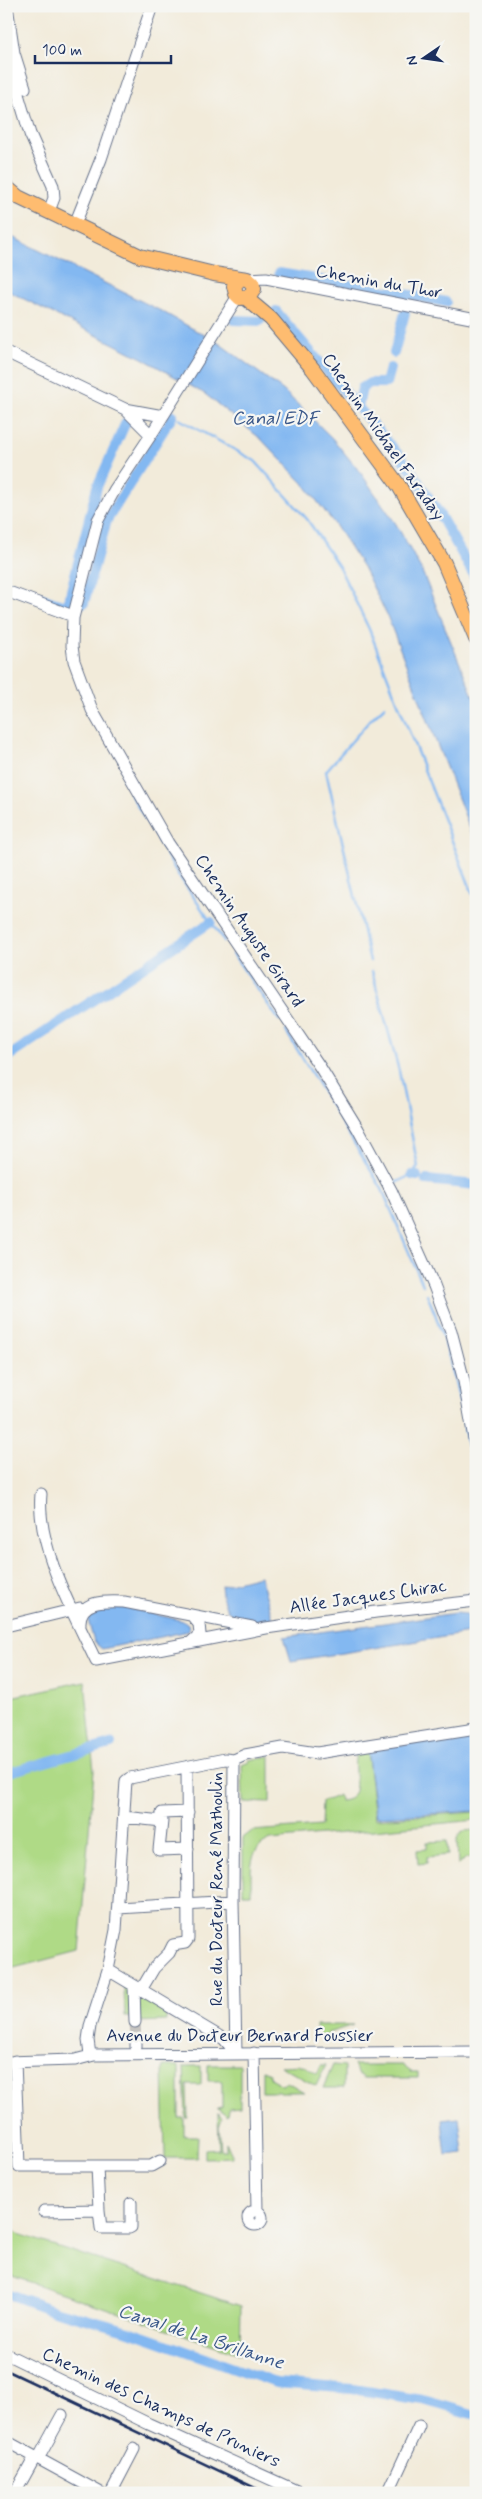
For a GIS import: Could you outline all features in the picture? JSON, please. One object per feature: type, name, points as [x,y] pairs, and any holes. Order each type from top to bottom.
[{"type":"main road","points":[[6,187],[18,197],[148,259],[214,274],[244,288]]},
{"type":"main road","name":"Chemin Michael Faraday","points":[[244,288],[325,385],[415,510],[444,563],[476,639]]},
{"type":"street","points":[[7,6],[8,34],[25,88]]},
{"type":"street","points":[[75,224],[101,159],[152,6]]},
{"type":"street","points":[[6,54],[30,134],[52,186],[54,198],[49,211]]},
{"type":"street","name":"Chemin du Thor","points":[[244,288],[275,281],[476,319]]},
{"type":"street","points":[[125,409],[151,435],[244,288]]},
{"type":"street","points":[[6,352],[125,409],[163,416]]},
{"type":"street","name":"Chemin Auguste Girard","points":[[151,435],[115,489],[98,520],[73,616],[72,646],[78,678],[107,739],[168,843],[320,1067],[358,1129],[395,1198],[431,1278],[451,1331],[464,1381],[476,1450]]},
{"type":"street","points":[[6,591],[73,616]]},
{"type":"street","points":[[41,1494],[40,1514],[43,1533],[72,1610],[81,1628]]},
{"type":"street","name":"Allée Jacques Chirac","points":[[81,1628],[96,1661],[266,1628],[476,1601]]},
{"type":"street","name":"Allée Jacques Chirac","points":[[6,1626],[93,1604],[124,1602],[236,1626],[266,1628]]},
{"type":"street","points":[[81,1628],[82,1612],[93,1604]]},
{"type":"street","points":[[190,1643],[200,1634],[199,1624],[194,1618]]},
{"type":"street","name":"Rue du Docteur René Mathoulin","points":[[236,2054],[233,1901],[234,1760],[245,1755],[283,1748],[318,1753],[476,1728]]},
{"type":"street","points":[[90,2055],[88,2040],[90,2026],[108,1970],[118,1908],[125,1783],[128,1779],[225,1760],[234,1760]]},
{"type":"street","points":[[135,2022],[138,1988],[169,1953],[173,1944],[187,1941],[188,1767]]},
{"type":"street","points":[[162,1817],[162,1813],[188,1812]]},
{"type":"street","points":[[124,1817],[162,1821],[159,1850],[188,1849]]},
{"type":"street","points":[[118,1908],[233,1901]]},
{"type":"street","points":[[108,1970],[224,2039],[236,2054]]},
{"type":"street","name":"Avenue du Docteur Bernard Foussier","points":[[11,2062],[72,2060],[90,2055],[476,2052]]},
{"type":"street","points":[[249,2227],[258,2225],[262,2221],[262,2215],[257,2211],[254,2053]]},
{"type":"street","points":[[11,2062],[19,2166],[151,2166],[160,2161]]},
{"type":"street","points":[[97,2166],[101,2228],[130,2228],[131,2203]]},
{"type":"street","points":[[44,2211],[99,2210]]},
{"type":"street","name":"Chemin des Champs de Pruniers","points":[[6,2354],[137,2418],[301,2493]]},
{"type":"street","points":[[16,2493],[60,2419]]},
{"type":"street","points":[[388,2493],[419,2426]]},
{"type":"street","points":[[6,2441],[101,2493]]},
{"type":"street","points":[[111,2493],[131,2454]]},
{"type":"green space","points":[[85,1681],[94,1771],[79,1951],[6,1970],[6,1698]]},
{"type":"green space","points":[[367,1750],[375,1819],[476,1812],[476,1820],[271,1840],[257,1849],[251,1869],[251,1894],[243,1894],[243,1838],[252,1831],[321,1826],[322,1802],[339,1795],[340,1801],[349,1799],[354,1794],[356,1788],[355,1758],[358,1752]]},
{"type":"green space","points":[[270,1756],[270,1803],[243,1802],[242,1765],[249,1762],[249,1760]]},
{"type":"green space","points":[[476,1830],[476,1857],[466,1858],[458,1866],[457,1838],[463,1831]]},
{"type":"green space","points":[[447,1841],[448,1855],[427,1857],[427,1863],[418,1864],[417,1850],[427,1849],[427,1842]]},
{"type":"green space","points":[[124,1987],[166,2012],[166,2021],[132,2022],[130,2017],[125,2017]]},
{"type":"green space","points":[[316,2025],[353,2025],[328,2033],[327,2041],[323,2041],[323,2035],[317,2035]]},
{"type":"green space","points":[[208,2065],[240,2065],[240,2107],[229,2108],[228,2116],[217,2108],[222,2107],[222,2081],[208,2081]]},
{"type":"green space","points":[[303,2065],[317,2074],[321,2065],[326,2065],[316,2086],[280,2066]]},
{"type":"green space","points":[[333,2065],[344,2066],[344,2088],[323,2088]]},
{"type":"green space","points":[[354,2065],[402,2065],[411,2072],[418,2072],[418,2078],[364,2078],[357,2073]]},
{"type":"green space","points":[[163,2066],[179,2066],[179,2118],[184,2118],[184,2136],[198,2136],[197,2158],[165,2158]]},
{"type":"green space","points":[[184,2066],[201,2066],[201,2085],[187,2085],[188,2118],[186,2118]]},
{"type":"green space","points":[[262,2070],[269,2073],[270,2078],[282,2085],[287,2082],[304,2092],[262,2092]]},
{"type":"green space","points":[[218,2112],[222,2118],[219,2127],[221,2150],[226,2150],[226,2142],[233,2157],[205,2158],[205,2150],[219,2149]]},
{"type":"green space","points":[[6,2230],[241,2306],[240,2354],[6,2274]]},
{"type":"water","name":"Canal EDF","points":[[6,234],[163,312],[220,344],[284,391],[332,438],[360,472],[396,524],[421,569],[476,703],[476,844],[386,613],[363,567],[334,523],[303,483],[261,439],[205,394],[142,358],[6,290]]},
{"type":"water","points":[[260,1576],[273,1619],[243,1620],[230,1614],[223,1598],[221,1586]]},
{"type":"water","points":[[109,1607],[127,1608],[184,1621],[188,1624],[189,1631],[102,1649],[94,1642],[88,1620],[93,1612]]},
{"type":"water","points":[[456,1613],[466,1614],[476,1621],[476,1632],[291,1661],[284,1637]]},
{"type":"water","points":[[476,1733],[476,1811],[376,1817],[367,1750]]},
{"type":"water","points":[[459,2118],[463,2153],[446,2155],[442,2120]]},
{"type":"waterway","points":[[279,273],[411,295]]},
{"type":"waterway","points":[[410,297],[411,295],[446,302]]},
{"type":"waterway","points":[[276,311],[409,467],[437,510],[476,579]]},
{"type":"waterway","points":[[394,353],[405,313]]},
{"type":"waterway","points":[[234,320],[260,321]]},
{"type":"waterway","points":[[358,407],[362,388],[370,383],[386,383],[390,368]]},
{"type":"waterway","points":[[169,422],[173,415]]},
{"type":"waterway","points":[[179,419],[255,461],[307,519],[339,567],[369,629],[476,902]]},
{"type":"waterway","points":[[6,585],[67,607],[97,487],[126,422]]},
{"type":"waterway","points":[[84,603],[107,520],[165,428]]},
{"type":"waterway","points":[[370,961],[326,771],[371,719],[385,706]]},
{"type":"waterway","points":[[130,793],[179,876],[224,941]]},
{"type":"waterway","points":[[6,1058],[211,922]]},
{"type":"waterway","points":[[233,954],[279,1020]]},
{"type":"waterway","points":[[372,971],[399,1071],[418,1167],[412,1175],[395,1183]]},
{"type":"waterway","points":[[286,1031],[382,1189],[423,1285]]},
{"type":"waterway","points":[[412,1175],[417,1176]]},
{"type":"waterway","points":[[426,1180],[476,1185]]},
{"type":"waterway","points":[[427,1294],[437,1319],[452,1370],[463,1421],[476,1500]]},
{"type":"waterway","name":"Canal de La Brillanne","points":[[6,1773],[111,1744]]},
{"type":"waterway","name":"Canal de La Brillanne","points":[[6,2293],[50,2309],[126,2330],[276,2383],[352,2389],[423,2400],[476,2415]]},
{"type":"tunnel","points":[[135,2022],[136,2041]]},
{"type":"railway","points":[[6,2370],[266,2493]]}]
